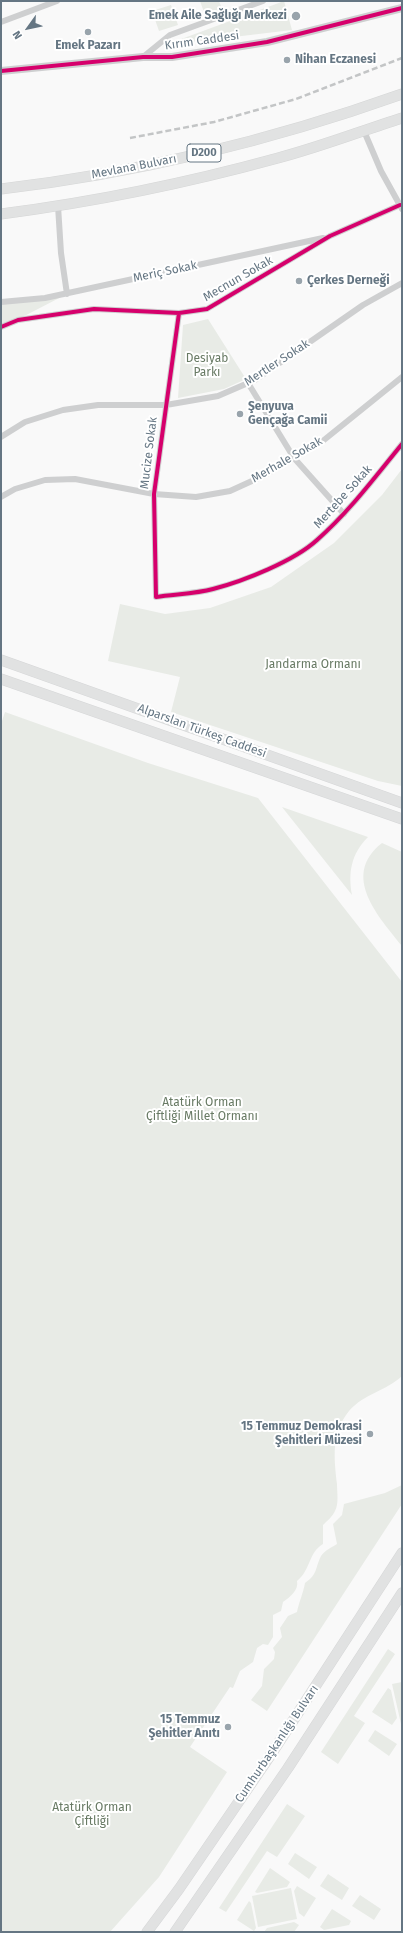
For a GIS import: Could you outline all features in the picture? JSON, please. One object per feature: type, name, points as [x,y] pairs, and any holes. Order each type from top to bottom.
[{"type":"main road","name":"Mevlana Bulvarı","points":[[1,189],[66,181],[196,155],[321,121],[402,94]]},
{"type":"main road","name":"Mevlana Bulvarı","points":[[1,214],[58,206],[219,173],[279,158],[402,118]]},
{"type":"main road","name":"Alparslan Türkeş Caddesi","points":[[1,660],[402,803]]},
{"type":"main road","name":"Alparslan Türkeş Caddesi","points":[[1,679],[402,819]]},
{"type":"main road","points":[[350,784],[402,795]]},
{"type":"main road","name":"Cumhurbaşkanlığı Bulvarı","points":[[147,1932],[179,1889],[270,1756],[402,1553]]},
{"type":"main road","name":"Cumhurbaşkanlığı Bulvarı","points":[[175,1932],[292,1762],[402,1593]]},
{"type":"street","points":[[1,22],[57,1]]},
{"type":"street","points":[[143,57],[170,35],[253,3],[263,1]]},
{"type":"street","name":"Kırım Caddesi","points":[[1,71],[143,57],[172,57],[267,42],[402,8]]},
{"type":"street","points":[[364,130],[381,171],[401,207]]},
{"type":"street","points":[[58,206],[61,253],[67,294]]},
{"type":"street","name":"Mecnun Sokak","points":[[1,327],[18,320],[94,308],[180,313],[207,309],[236,294],[327,237],[401,207]]},
{"type":"street","name":"Meriç Sokak","points":[[1,302],[44,298],[67,294],[327,237]]},
{"type":"street","name":"Mertler Sokak","points":[[1,437],[25,422],[63,410],[98,405],[166,405],[218,396],[248,383],[363,305],[402,283]]},
{"type":"street","name":"Mucize Sokak","points":[[156,597],[154,494],[180,313]]},
{"type":"street","name":"Merhale Sokak","points":[[1,497],[15,489],[45,480],[75,479],[154,494],[196,497],[230,491],[265,475],[324,440],[402,378]]},
{"type":"street","points":[[248,383],[294,458],[344,514]]},
{"type":"street","name":"Mertebe Sokak","points":[[156,597],[212,589],[260,572],[317,541],[344,514],[402,444]]},
{"type":"green space","points":[[200,1],[219,1],[222,9],[205,15]]},
{"type":"green space","points":[[284,1],[292,30],[175,44],[176,41]]},
{"type":"green space","points":[[171,5],[178,25],[159,31],[152,11]]},
{"type":"green space","points":[[67,294],[1,328],[1,300]]},
{"type":"green space","name":"Desiyab Parkı","points":[[208,319],[246,379],[224,389],[178,398],[183,325]]},
{"type":"green space","name":"Jandarma Ormanı","points":[[402,469],[402,786],[378,781],[171,712],[180,677],[108,661],[120,604],[165,614],[210,608],[271,587],[334,543],[382,495]]},
{"type":"green space","name":"Atatürk Orman Çiftliği Millet Ormanı","points":[[5,712],[148,763],[258,798],[402,982],[402,1376],[355,1405],[343,1419],[339,1428],[335,1446],[337,1505],[333,1515],[323,1525],[323,1544],[315,1552],[302,1577],[297,1581],[297,1587],[291,1596],[283,1602],[281,1611],[273,1615],[273,1637],[268,1645],[263,1644],[257,1648],[253,1662],[240,1671],[233,1688],[230,1687],[190,1747],[227,1772],[159,1877],[110,1932],[1,1932],[1,724]]},
{"type":"green space","points":[[282,807],[368,837],[362,843],[354,857],[352,864],[350,879],[352,895]]},
{"type":"green space","points":[[382,843],[402,852],[402,946],[374,909],[364,882],[364,869],[370,856]]},
{"type":"green space","points":[[402,1485],[402,1504],[267,1711],[251,1700],[262,1686],[264,1669],[274,1659],[275,1652],[273,1648],[282,1637],[280,1628],[288,1616],[297,1612],[305,1583],[314,1574],[322,1554],[337,1544],[333,1524],[342,1515],[344,1504],[385,1493]]},
{"type":"green space","points":[[388,1649],[395,1654],[354,1716],[365,1723],[338,1764],[321,1752]]},
{"type":"green space","points":[[402,1682],[402,1723],[401,1724],[392,1684]]},
{"type":"green space","points":[[388,1688],[391,1690],[397,1718],[392,1725],[372,1712]]},
{"type":"green space","points":[[375,1730],[397,1744],[389,1756],[368,1741]]},
{"type":"green space","points":[[287,1804],[305,1816],[277,1857],[267,1851],[226,1912],[219,1908]]},
{"type":"green space","points":[[295,1853],[317,1867],[309,1879],[288,1864]]},
{"type":"green space","points":[[270,1868],[290,1882],[287,1887],[257,1893],[255,1892]]},
{"type":"green space","points":[[328,1874],[349,1888],[342,1900],[320,1886]]},
{"type":"green space","points":[[297,1886],[316,1898],[304,1917],[299,1913],[294,1891]]},
{"type":"green space","points":[[291,1888],[297,1919],[258,1927],[252,1896]]},
{"type":"green space","points":[[360,1895],[381,1909],[374,1920],[352,1906]]},
{"type":"green space","points":[[249,1901],[251,1903],[256,1928],[254,1931],[237,1920]]},
{"type":"green space","points":[[332,1909],[351,1921],[349,1925],[324,1930],[320,1927]]},
{"type":"green space","points":[[294,1922],[299,1925],[294,1932],[264,1932],[267,1928]]},
{"type":"railway","points":[[130,138],[214,122],[296,99],[402,58]]},
{"type":"cycle path","points":[[1,71],[143,57],[172,57],[267,42],[402,8]]},
{"type":"cycle path","points":[[1,327],[18,320],[94,309],[179,313],[207,309],[330,236],[400,205]]},
{"type":"cycle path","points":[[179,313],[154,494],[156,597],[213,589],[253,576],[282,563],[307,548],[340,518],[402,444]]},
{"type":"place","name":"Emek Aile Sağlığı Merkezi","points":[[296,16]]},
{"type":"place","name":"Emek Pazarı","points":[[88,32]]},
{"type":"place","name":"Nihan Eczanesi","points":[[287,60]]},
{"type":"place","name":"Çerkes Derneği","points":[[299,281]]},
{"type":"place","name":"Şenyuva Gençağa Camii","points":[[240,414]]},
{"type":"place","name":"15 Temmuz Demokrasi Şehitleri Müzesi","points":[[370,1434]]},
{"type":"place","name":"15 Temmuz Şehitler Anıtı","points":[[228,1727]]},
{"type":"park label","name":"Atatürk Orman Çiftliği","points":[[92,1815]]}]
